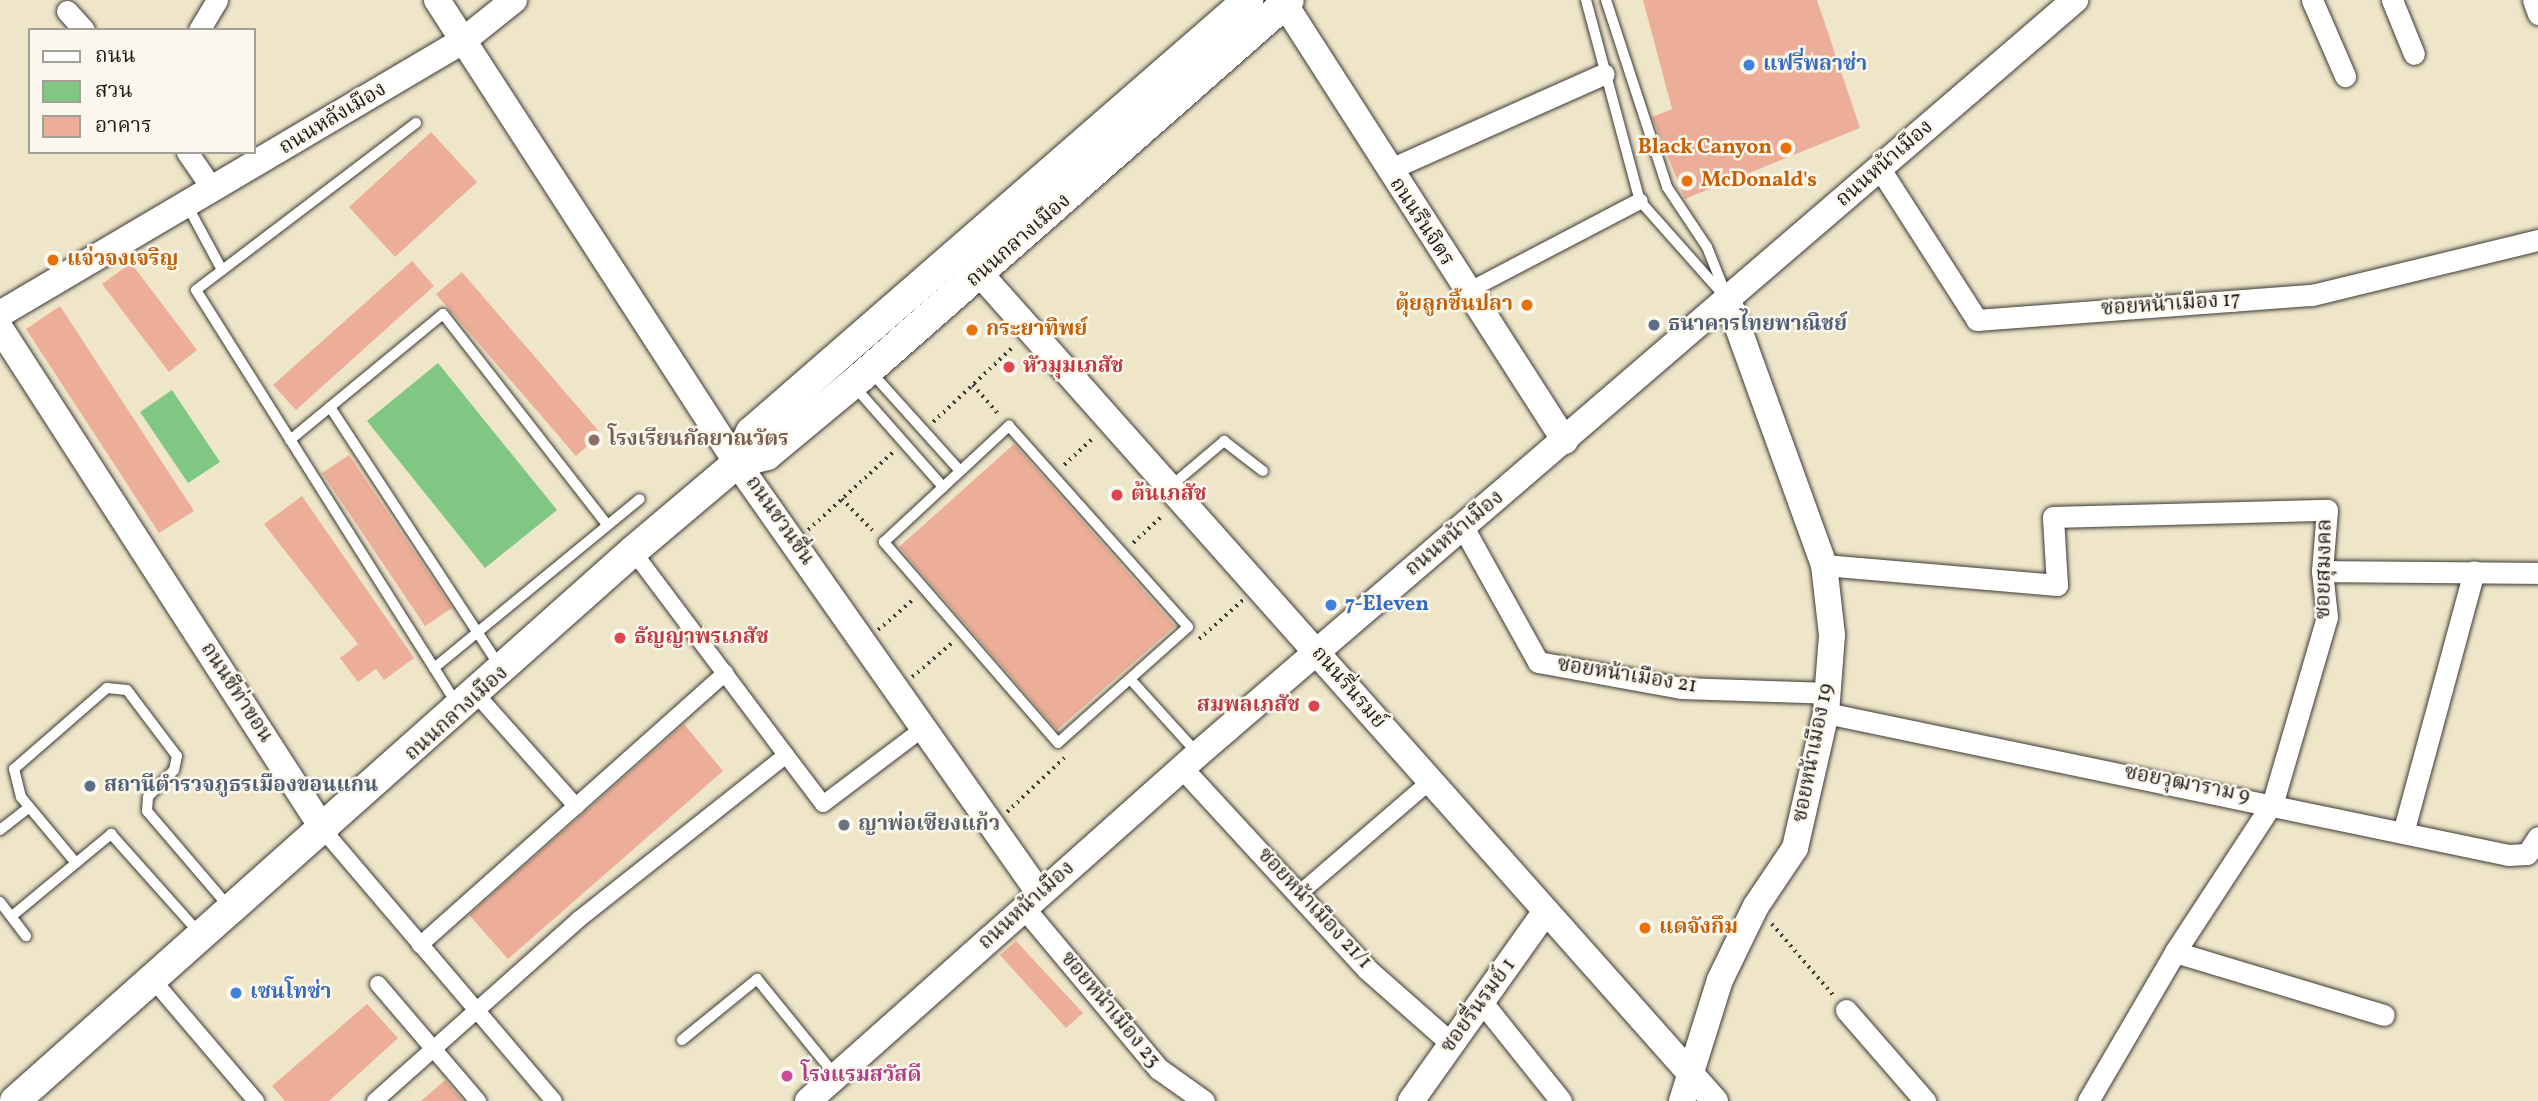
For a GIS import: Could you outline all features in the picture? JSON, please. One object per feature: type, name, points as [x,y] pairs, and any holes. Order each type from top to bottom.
[{"type":"main road","name":"ถนนกลางเมือง","points":[[737,463],[751,432],[1248,0]]},
{"type":"main road","name":"ถนนกลางเมือง","points":[[16,1101],[325,832],[504,672],[633,551],[737,463],[767,455],[861,377],[981,275],[1286,1]]},
{"type":"main road","points":[[960,250],[981,275]]},
{"type":"street","points":[[200,28],[217,0]]},
{"type":"street","name":"ถนนชวนชื่น","points":[[437,0],[737,463],[992,825],[1033,902]]},
{"type":"street","name":"ถนนหลังเมือง","points":[[0,314],[464,40],[514,0]]},
{"type":"street","name":"ถนนหน้าเมือง","points":[[813,1100],[1317,652],[2075,0]]},
{"type":"street","points":[[2312,0],[2344,76]]},
{"type":"street","points":[[2392,0],[2414,54]]},
{"type":"street","points":[[2533,0],[2538,14]]},
{"type":"street","name":"ถนนรึนจิตร","points":[[1286,1],[1388,170],[1565,441]]},
{"type":"street","points":[[67,12],[83,28]]},
{"type":"street","points":[[1388,170],[1604,74]]},
{"type":"street","points":[[188,154],[213,190]]},
{"type":"street","name":"ซอยหน้าเมือง 17","points":[[1880,169],[1977,320],[2312,295],[2538,240]]},
{"type":"street","points":[[1466,292],[1640,201]]},
{"type":"street","name":"ถนนรื่นรมย์","points":[[981,275],[1715,1101]]},
{"type":"street","name":"ซอยหน้าเมือง 19","points":[[1682,1101],[1720,980],[1756,906],[1795,848],[1827,703],[1832,635],[1824,565],[1728,300]]},
{"type":"street","name":"ถนนชีท่าขอน","points":[[0,328],[325,832],[553,1101]]},
{"type":"street","name":"ซอยสุมงคล","points":[[1824,565],[2057,585],[2053,517],[2327,510],[2322,570],[2327,617],[2273,802],[2175,952],[2088,1101]]},
{"type":"street","name":"ซอยหน้าเมือง 21","points":[[1463,527],[1538,662],[1681,688],[1827,703]]},
{"type":"street","points":[[633,551],[823,804],[924,728]]},
{"type":"street","points":[[2322,570],[2538,573]]},
{"type":"street","points":[[2404,829],[2474,571]]},
{"type":"street","points":[[420,945],[725,673]]},
{"type":"street","points":[[469,703],[576,806]]},
{"type":"street","name":"ซอยวุฒาราม 9","points":[[1827,703],[2404,829],[2508,855],[2527,854],[2538,837]]},
{"type":"street","points":[[375,1101],[478,1015],[578,920],[786,754]]},
{"type":"street","name":"ซอยหน้าเมือง 21/1","points":[[1191,762],[1367,969],[1451,1043]]},
{"type":"street","points":[[1300,893],[1430,781]]},
{"type":"street","name":"ซอยหน้าเมือง 23","points":[[1033,902],[1159,1069],[1204,1101]]},
{"type":"street","name":"ซอยรื่นรมย์ 1","points":[[1411,1101],[1546,911]]},
{"type":"street","points":[[2175,952],[2384,1015]]},
{"type":"street","points":[[153,980],[256,1101]]},
{"type":"street","points":[[378,984],[478,1101]]},
{"type":"street","points":[[1481,1001],[1561,1101]]},
{"type":"street","points":[[1846,1010],[1925,1101]]},
{"type":"lane","points":[[1586,0],[1640,201],[1728,300]]},
{"type":"lane","points":[[1606,0],[1667,187],[1719,269],[1728,300]]},
{"type":"lane","points":[[416,123],[196,290],[434,668],[469,703]]},
{"type":"lane","points":[[187,205],[222,270]]},
{"type":"lane","points":[[290,440],[443,314],[607,526]]},
{"type":"lane","points":[[861,377],[923,431],[960,471]]},
{"type":"lane","points":[[861,377],[904,442],[943,487]]},
{"type":"lane","points":[[330,407],[504,672]]},
{"type":"lane","points":[[1009,426],[1188,627],[1058,743],[884,542],[960,471],[1009,426]]},
{"type":"lane","points":[[1175,494],[1224,441],[1263,471]]},
{"type":"lane","points":[[434,668],[640,499]]},
{"type":"lane","points":[[1130,680],[1191,762]]},
{"type":"lane","points":[[76,863],[29,807],[14,778],[18,760],[107,688],[133,693],[177,756],[174,770],[148,797],[148,811],[233,911]]},
{"type":"lane","points":[[0,830],[29,807]]},
{"type":"lane","points":[[12,916],[111,834],[202,937]]},
{"type":"lane","points":[[0,902],[26,936]]},
{"type":"lane","points":[[682,1040],[757,979],[837,1076]]},
{"type":"path","points":[[923,431],[1030,330]]},
{"type":"path","points":[[973,385],[1009,426]]},
{"type":"path","points":[[1053,475],[1111,421]]},
{"type":"path","points":[[794,543],[904,442]]},
{"type":"path","points":[[1122,553],[1175,494]]},
{"type":"path","points":[[842,499],[884,542]]},
{"type":"path","points":[[1188,627],[1199,639],[1258,587]]},
{"type":"path","points":[[864,643],[925,588]]},
{"type":"path","points":[[897,690],[963,633]]},
{"type":"path","points":[[992,825],[1068,755],[1058,743]]},
{"type":"path","points":[[1756,906],[1846,1010]]},
{"type":"green space","points":[[438,363],[557,510],[485,568],[367,421]]},
{"type":"green space","points":[[172,390],[220,462],[188,483],[140,412]]},
{"type":"building","name":"แฟรี่พลาซ่า","points":[[1643,0],[1817,0],[1860,128],[1685,199],[1652,117],[1672,109]]},
{"type":"building","points":[[431,132],[477,182],[395,257],[349,207]]},
{"type":"building","points":[[412,261],[434,286],[296,410],[273,385]]},
{"type":"building","points":[[131,263],[197,350],[169,372],[102,284]]},
{"type":"building","points":[[462,272],[601,434],[576,456],[436,294]]},
{"type":"building","points":[[60,306],[194,511],[159,533],[26,329]]},
{"type":"building","points":[[1014,444],[1175,626],[1057,730],[899,547]]},
{"type":"building","points":[[349,455],[452,608],[425,626],[322,473]]},
{"type":"building","points":[[302,496],[414,658],[384,680],[376,669],[358,682],[340,658],[358,644],[264,524]]},
{"type":"building","points":[[684,724],[723,771],[508,959],[469,915]]},
{"type":"building","points":[[1016,941],[1083,1013],[1066,1028],[1000,955]]},
{"type":"building","points":[[367,1004],[398,1038],[329,1101],[285,1101],[272,1086]]},
{"type":"building","points":[[445,1080],[463,1101],[421,1101]]},
{"type":"place","name":"แฟรี่พลาซ่า","points":[[1749,65]]},
{"type":"place","name":"Black Canyon","points":[[1786,148]]},
{"type":"place","name":"McDonald's","points":[[1687,181]]},
{"type":"place","name":"แจ่วจงเจริญ","points":[[53,260]]},
{"type":"place","name":"ตุ้ยลูกชิ้นปลา","points":[[1527,305]]},
{"type":"place","name":"ธนาคารไทยพาณิชย์","points":[[1654,325]]},
{"type":"place","name":"กระยาทิพย์","points":[[972,330]]},
{"type":"place","name":"หัวมุมเภสัช","points":[[1009,367]]},
{"type":"place","name":"โรงเรียนกัลยาณวัตร","points":[[594,440]]},
{"type":"place","name":"ต้นเภสัช","points":[[1117,495]]},
{"type":"place","name":"7-Eleven","points":[[1331,605]]},
{"type":"place","name":"ธัญญาพรเภสัช","points":[[620,638]]},
{"type":"place","name":"สมพลเภสัช","points":[[1314,706]]},
{"type":"place","name":"สถานีตำรวจภูธรเมืองขอนแกน","points":[[90,786]]},
{"type":"place","name":"ญาพ่อเซียงแก้ว","points":[[844,825]]},
{"type":"place","name":"แดจังกึม","points":[[1645,928]]},
{"type":"place","name":"เซนโทซ่า","points":[[236,993]]},
{"type":"place","name":"โรงแรมสวัสดี","points":[[787,1076]]}]
